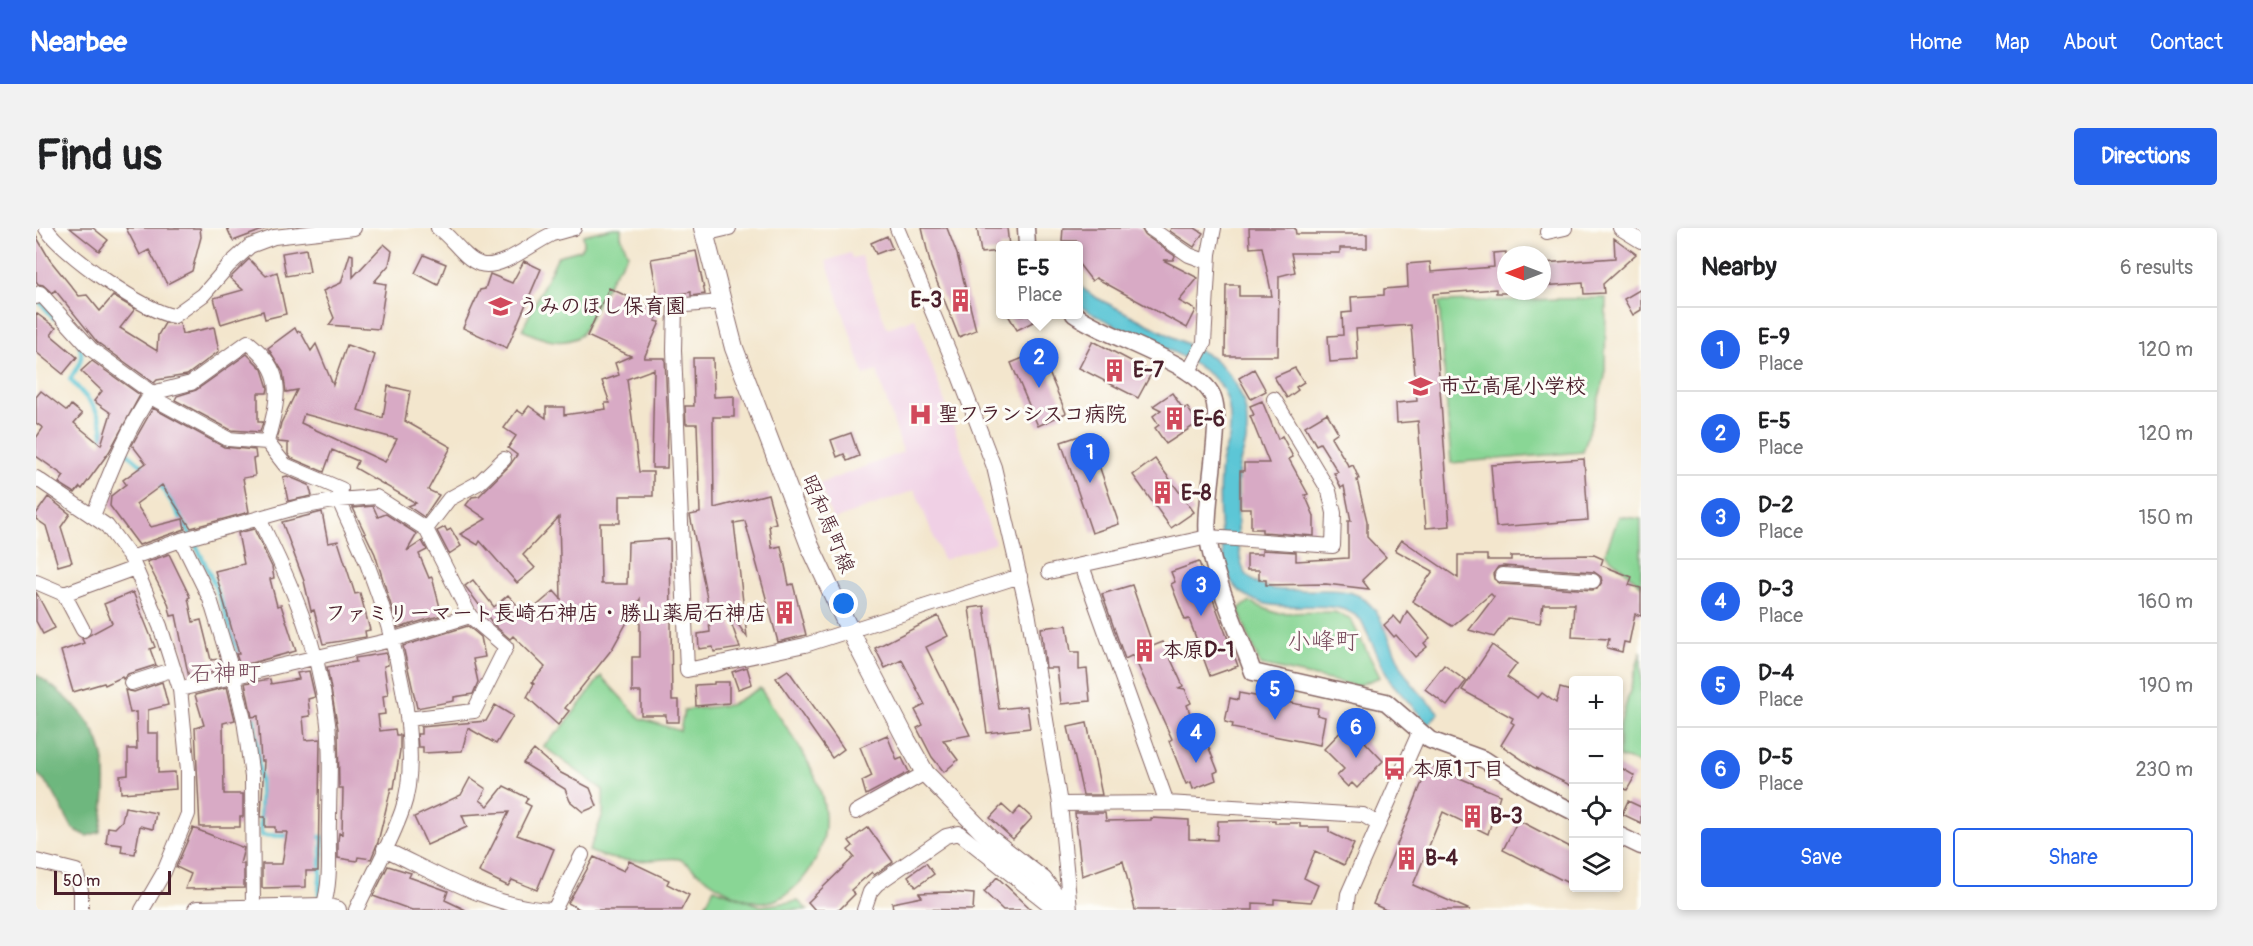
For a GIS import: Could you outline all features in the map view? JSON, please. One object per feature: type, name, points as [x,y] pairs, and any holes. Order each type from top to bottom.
[{"type":"main road","name":"昭和馬町線","points":[[704,231],[734,348],[810,546],[850,631],[925,773],[990,838],[1043,880],[1069,910]]},
{"type":"main road","points":[[197,910],[330,909]]},
{"type":"street","points":[[46,228],[62,245],[105,279],[156,312],[174,316],[203,295],[249,246],[274,237],[354,228]]},
{"type":"street","points":[[438,228],[472,259],[480,264],[489,265],[503,261],[551,235],[574,228]]},
{"type":"street","points":[[704,231],[729,228]]},
{"type":"street","points":[[897,228],[956,368],[994,467],[1020,576],[1060,804],[1069,910]]},
{"type":"street","points":[[1150,228],[1189,255],[1208,262]]},
{"type":"street","points":[[1189,371],[1204,343],[1208,262],[1214,228]]},
{"type":"street","points":[[1547,232],[1565,228]]},
{"type":"street","points":[[1620,228],[1641,240]]},
{"type":"street","points":[[36,297],[40,293],[91,349],[152,393],[151,397],[228,439],[267,442],[285,465],[341,489],[339,500],[368,566],[391,640],[408,719],[408,784],[403,810],[356,910]]},
{"type":"street","points":[[722,302],[675,306],[674,350],[687,670],[783,650],[850,631],[1020,576]]},
{"type":"street","points":[[1082,319],[1189,371],[1211,392],[1218,416],[1211,470],[1215,538],[1227,602],[1253,672],[1386,702],[1419,733],[1431,740],[1485,760],[1531,790],[1569,809]]},
{"type":"street","points":[[93,516],[118,459],[123,441],[152,393],[191,383],[248,342],[269,361],[277,382],[279,397],[267,442]]},
{"type":"street","points":[[1049,572],[1215,538],[1333,546],[1334,513],[1329,491],[1274,399]]},
{"type":"street","points":[[426,529],[449,499],[480,482],[504,459]]},
{"type":"street","points":[[36,478],[107,526],[133,563],[160,626],[180,689],[188,770],[188,814],[164,872],[142,910]]},
{"type":"street","points":[[64,594],[181,540],[339,500],[376,497],[426,529],[470,616],[506,647],[474,711],[408,719]]},
{"type":"street","points":[[260,519],[288,577],[316,658],[328,717],[327,897],[330,909]]},
{"type":"street","points":[[181,540],[210,599],[234,677],[252,777],[253,908]]},
{"type":"street","points":[[1082,566],[1167,803]]},
{"type":"street","points":[[1502,575],[1593,581]]},
{"type":"street","points":[[36,582],[64,594],[83,630]]},
{"type":"street","points":[[180,689],[391,640],[470,616]]},
{"type":"street","points":[[131,683],[174,669]]},
{"type":"street","points":[[1346,910],[1348,894],[1419,733]]},
{"type":"street","points":[[856,812],[925,773]]},
{"type":"street","points":[[1060,804],[1167,803],[1363,815],[1378,824]]},
{"type":"street","points":[[864,910],[870,892],[877,884],[946,836],[959,832],[1056,910]]},
{"type":"street","points":[[1623,837],[1641,846]]},
{"type":"street","points":[[384,849],[494,898],[528,910],[554,910],[582,855]]},
{"type":"street","points":[[36,861],[76,871],[81,891],[81,910]]},
{"type":"shaded area","name":"聖フランシスコ病院","points":[[850,253],[852,258],[861,256],[887,328],[915,318],[995,543],[943,560],[915,490],[833,520],[819,484],[903,452],[877,371],[864,375],[826,261]]},
{"type":"green space","points":[[621,228],[621,236],[628,254],[611,278],[581,335],[559,342],[522,330],[558,256],[580,250],[584,243],[583,235]]},
{"type":"green space","points":[[1606,298],[1605,377],[1583,452],[1451,463],[1439,302]]},
{"type":"green space","points":[[1619,516],[1641,519],[1641,585],[1605,553]]},
{"type":"green space","points":[[1249,602],[1276,613],[1335,612],[1351,620],[1380,677],[1357,686],[1260,665],[1238,609]]},
{"type":"green space","points":[[1641,651],[1641,764],[1623,758],[1623,715]]},
{"type":"green space","points":[[36,674],[59,691],[76,708],[89,724],[98,741],[104,759],[105,780],[100,832],[87,836],[73,829],[52,790],[36,772]]},
{"type":"green space","points":[[601,676],[640,718],[680,731],[684,710],[730,705],[760,688],[805,757],[817,781],[824,805],[825,830],[818,855],[802,880],[793,889],[772,901],[752,901],[721,888],[679,859],[628,860],[589,851],[603,814],[603,790],[543,746],[562,728]]},
{"type":"green space","points":[[714,888],[761,906],[798,901],[808,910],[703,910]]},
{"type":"water","points":[[1083,289],[1095,297],[1212,357],[1229,374],[1241,394],[1247,428],[1238,479],[1239,548],[1243,568],[1252,580],[1264,587],[1280,590],[1348,592],[1369,603],[1376,611],[1407,677],[1439,713],[1428,724],[1390,681],[1361,620],[1348,611],[1333,607],[1281,606],[1264,603],[1248,597],[1234,585],[1225,562],[1220,527],[1221,464],[1229,438],[1230,422],[1229,406],[1224,390],[1214,378],[1183,357],[1083,308]]},
{"type":"building","points":[[70,228],[93,228],[108,240],[99,251]]},
{"type":"building","points":[[126,228],[200,228],[201,237],[192,271],[167,284],[149,250],[140,255]]},
{"type":"building","points":[[227,228],[268,228],[233,241]]},
{"type":"building","points":[[922,228],[947,228],[957,254],[976,330],[959,337],[931,267]]},
{"type":"building","points":[[977,228],[1007,228],[1008,241],[996,241],[996,251],[981,253]]},
{"type":"building","points":[[1063,228],[1141,228],[1145,235],[1175,256],[1173,260],[1163,260],[1198,278],[1179,301],[1196,310],[1187,328],[1096,278],[1092,281],[1083,269],[1083,241],[1062,241]]},
{"type":"building","points":[[1171,228],[1195,228],[1203,233],[1194,247],[1170,231]]},
{"type":"building","points":[[1249,228],[1295,228],[1296,234],[1367,234],[1367,248],[1340,248],[1340,253],[1291,253],[1295,272],[1279,276],[1278,356],[1225,356],[1226,285],[1239,285],[1239,296],[1272,296],[1262,247],[1250,248]]},
{"type":"building","points":[[36,236],[50,260],[79,296],[87,295],[100,311],[113,296],[135,309],[120,328],[157,351],[158,335],[165,323],[180,323],[182,334],[214,327],[219,351],[187,375],[157,380],[154,383],[97,342],[55,290],[52,293],[43,285],[38,284],[36,281]]},
{"type":"building","points":[[887,236],[892,248],[876,254],[871,243]]},
{"type":"building","points":[[1614,238],[1636,254],[1603,284],[1604,293],[1584,294],[1583,283],[1551,285],[1551,262],[1615,258]]},
{"type":"building","points":[[384,244],[392,251],[389,265],[374,282],[386,284],[379,329],[329,325],[334,318],[323,291],[341,283],[350,254],[353,255],[353,277]]},
{"type":"building","points":[[306,249],[310,272],[286,276],[282,253]]},
{"type":"building","points":[[696,251],[705,294],[691,296],[691,292],[658,298],[651,259]]},
{"type":"building","points":[[1493,253],[1497,253],[1497,293],[1496,289],[1433,294],[1450,526],[1426,528],[1418,421],[1397,423],[1396,403],[1417,401],[1411,325],[1356,329],[1358,360],[1330,362],[1328,336],[1343,335],[1342,313],[1352,312],[1351,297],[1384,295],[1384,289],[1408,287],[1407,264],[1430,262],[1431,272],[1494,267]]},
{"type":"building","points":[[424,255],[446,264],[438,285],[415,273]]},
{"type":"building","points":[[249,259],[266,276],[277,272],[286,314],[265,319],[263,311],[221,324],[214,298],[243,290],[230,278]]},
{"type":"building","points":[[524,261],[541,269],[507,348],[463,328],[480,290],[485,289],[490,274],[512,283]]},
{"type":"building","points":[[609,288],[660,311],[655,321],[660,322],[644,358],[665,358],[667,468],[652,468],[654,369],[627,379],[639,472],[653,472],[653,496],[620,496],[620,523],[600,523],[601,584],[627,584],[628,542],[670,539],[672,700],[679,700],[679,722],[666,722],[666,715],[641,715],[641,692],[632,692],[632,657],[640,657],[640,599],[612,649],[565,708],[569,711],[558,725],[527,697],[534,684],[532,682],[545,667],[513,636],[510,639],[494,625],[465,586],[473,580],[494,607],[508,595],[526,615],[554,591],[561,599],[559,517],[523,555],[535,568],[517,583],[480,541],[478,545],[460,534],[486,519],[466,505],[472,497],[479,496],[517,455],[508,448],[516,436],[504,428],[517,410],[523,414],[529,406],[546,418],[546,407],[564,407],[564,415],[606,409],[605,403],[610,403],[602,381],[619,375],[615,363],[631,356],[587,336]]},
{"type":"building","points":[[1641,289],[1641,310],[1633,315],[1624,299]]},
{"type":"building","points":[[36,313],[56,328],[51,335],[77,357],[63,374],[36,352]]},
{"type":"building","points":[[1010,319],[1039,319],[1017,330]]},
{"type":"building","points":[[295,328],[297,332],[300,331],[311,351],[316,344],[333,385],[347,345],[375,355],[358,410],[383,418],[388,386],[410,391],[405,421],[451,447],[428,490],[439,495],[424,517],[408,506],[416,503],[355,468],[358,461],[332,450],[324,472],[291,458],[288,454],[288,443],[277,440],[281,423],[297,390],[286,392],[283,372],[268,348]],"holes":[[[304,414],[397,439],[385,462],[301,423]]]},
{"type":"building","name":"E-7","points":[[1093,341],[1152,372],[1138,398],[1079,368]]},
{"type":"building","points":[[1040,351],[1066,413],[1038,426],[1011,363]]},
{"type":"building","points":[[247,354],[262,369],[268,388],[267,393],[258,393],[258,422],[263,422],[260,432],[231,430],[175,400],[177,396],[196,390]]},
{"type":"building","points":[[693,358],[713,358],[714,397],[734,396],[734,417],[713,417],[714,508],[768,494],[776,523],[769,525],[772,548],[781,546],[789,585],[793,584],[806,635],[778,642],[745,521],[734,523],[747,637],[726,608],[740,648],[714,652],[713,647],[699,649],[698,634],[710,632],[707,598],[690,515],[700,513],[697,424],[686,424],[685,406],[694,406]]},
{"type":"building","points":[[92,361],[140,395],[109,452],[82,489],[80,487],[75,493],[59,483],[64,476],[36,456],[36,438],[43,428],[36,423],[36,397],[41,391],[67,411],[71,405],[82,414],[74,423],[101,445],[111,413],[94,401],[102,391],[81,371]]},
{"type":"building","points":[[1295,368],[1304,382],[1296,387],[1298,390],[1287,398],[1274,377]]},
{"type":"building","points":[[1254,369],[1266,391],[1251,399],[1239,378]]},
{"type":"building","name":"E-6","points":[[1172,393],[1183,409],[1187,407],[1198,423],[1166,444],[1155,428],[1159,425],[1153,416],[1161,410],[1153,406]]},
{"type":"building","points":[[1262,401],[1278,439],[1282,436],[1293,457],[1289,459],[1308,494],[1305,495],[1314,516],[1314,536],[1251,529],[1251,508],[1240,508],[1240,471],[1244,471],[1244,463],[1269,463],[1250,416],[1254,415],[1250,406]]},
{"type":"building","points":[[153,408],[224,447],[255,450],[256,458],[253,459],[255,476],[243,478],[249,512],[191,528],[162,485],[136,504],[151,527],[183,519],[185,529],[139,545],[110,506],[111,496],[126,484],[123,480],[146,463],[132,445]]},
{"type":"building","points":[[1327,413],[1338,432],[1331,437],[1349,467],[1353,465],[1359,479],[1357,480],[1367,521],[1367,537],[1386,557],[1362,580],[1369,589],[1326,584],[1266,585],[1266,580],[1259,580],[1259,570],[1247,570],[1247,554],[1262,554],[1262,550],[1296,552],[1296,561],[1348,558],[1348,521],[1351,521],[1344,486],[1341,488],[1334,473],[1338,472],[1320,443],[1316,445],[1305,426]]},
{"type":"building","points":[[851,433],[859,456],[847,461],[844,454],[837,457],[831,440]]},
{"type":"building","points":[[1088,433],[1119,524],[1092,533],[1061,442]]},
{"type":"building","name":"E-8","points":[[1155,459],[1194,512],[1171,528],[1133,475]]},
{"type":"building","points":[[1584,459],[1588,520],[1496,527],[1491,465]]},
{"type":"building","points":[[287,476],[309,485],[312,496],[288,501],[283,477]]},
{"type":"building","points":[[48,497],[70,514],[61,527],[72,562],[58,566],[46,526],[36,519],[36,514]]},
{"type":"building","points":[[373,506],[378,517],[386,514],[417,534],[407,551],[422,541],[427,550],[419,554],[429,578],[432,577],[442,615],[398,628],[375,554],[353,508]]},
{"type":"building","points":[[322,512],[328,543],[338,541],[355,594],[360,593],[370,630],[365,631],[366,637],[323,644],[314,610],[311,611],[304,581],[282,522]]},
{"type":"building","points":[[445,527],[447,531],[451,529],[461,546],[449,554],[437,531]]},
{"type":"building","points":[[254,529],[272,567],[274,578],[270,579],[277,606],[281,605],[296,651],[240,666],[236,654],[239,654],[215,571],[244,564],[238,533]]},
{"type":"building","points":[[1402,540],[1458,578],[1458,555],[1487,555],[1487,560],[1511,560],[1511,556],[1594,555],[1603,559],[1601,565],[1632,577],[1629,585],[1641,588],[1641,616],[1635,614],[1629,643],[1624,642],[1622,652],[1607,648],[1609,639],[1572,637],[1574,604],[1543,604],[1540,623],[1508,618],[1494,637],[1469,630],[1494,597],[1491,594],[1452,626],[1412,601],[1433,571],[1395,550]],"holes":[[[1503,566],[1594,572],[1601,577],[1602,582],[1597,589],[1592,590],[1501,584],[1494,579],[1493,574],[1498,567]]]},
{"type":"building","points":[[169,554],[190,597],[188,598],[193,622],[201,620],[211,660],[219,659],[222,670],[189,678],[176,615],[171,616],[168,603],[147,562]]},
{"type":"building","points":[[1199,562],[1238,666],[1210,676],[1189,619],[1185,620],[1171,584],[1175,582],[1171,572]]},
{"type":"building","name":"本原D-1","points":[[1132,585],[1153,646],[1163,642],[1183,686],[1179,688],[1185,689],[1191,703],[1187,705],[1196,730],[1201,728],[1218,771],[1214,773],[1216,780],[1193,789],[1191,782],[1186,784],[1169,741],[1172,739],[1133,655],[1125,659],[1102,594]]},
{"type":"building","points":[[36,592],[55,628],[43,634],[36,621]]},
{"type":"building","points":[[133,592],[155,647],[150,649],[156,665],[128,674],[123,679],[122,677],[105,685],[104,683],[73,692],[61,651],[84,643],[82,639],[112,623],[104,604]]},
{"type":"building","points":[[984,606],[999,709],[1027,706],[1030,728],[987,733],[969,608]]},
{"type":"building","points":[[1407,611],[1430,638],[1424,643],[1427,647],[1415,657],[1384,625],[1394,616],[1401,624]]},
{"type":"building","points":[[938,616],[948,636],[926,647],[970,735],[943,740],[958,760],[944,772],[932,757],[917,728],[923,725],[915,710],[925,705],[902,660],[885,668],[875,648]]},
{"type":"building","points":[[1067,625],[1071,652],[1079,652],[1079,670],[1087,669],[1090,701],[1061,704],[1057,668],[1046,668],[1041,628]]},
{"type":"building","points":[[468,626],[481,637],[485,657],[473,659],[478,682],[473,694],[454,697],[454,701],[417,708],[403,646]]},
{"type":"building","points":[[1492,645],[1517,664],[1507,677],[1538,698],[1542,693],[1556,703],[1560,688],[1569,691],[1569,785],[1533,767],[1501,745],[1514,724],[1511,722],[1513,718],[1462,690]]},
{"type":"building","points":[[386,653],[388,665],[384,666],[388,695],[383,696],[385,714],[378,715],[380,731],[395,729],[396,735],[400,735],[394,788],[391,788],[378,842],[371,859],[358,857],[357,861],[338,858],[339,833],[342,834],[343,788],[339,788],[338,729],[327,667],[356,662],[355,658]]},
{"type":"building","points":[[1444,665],[1466,681],[1447,706],[1425,689]]},
{"type":"building","points":[[747,667],[752,684],[738,689],[732,672]]},
{"type":"building","points":[[788,670],[844,749],[832,758],[776,678]]},
{"type":"building","points":[[309,671],[315,697],[308,699],[310,716],[303,717],[305,740],[320,739],[318,871],[306,871],[306,887],[262,888],[262,864],[282,864],[287,832],[275,832],[275,827],[265,827],[265,817],[261,817],[264,761],[261,761],[258,716],[252,717],[245,683],[270,679],[271,684],[299,679],[297,673]]},
{"type":"building","points":[[162,682],[168,705],[148,710],[148,733],[158,733],[158,773],[175,772],[176,789],[121,793],[120,776],[128,775],[128,749],[137,749],[136,712],[130,713],[125,690],[134,692]]},
{"type":"building","points":[[714,682],[729,682],[729,703],[696,706],[695,685],[714,684]]},
{"type":"building","points":[[227,687],[235,720],[223,723],[224,794],[243,794],[243,817],[240,817],[240,827],[200,827],[195,728],[204,725],[195,695]]},
{"type":"building","points":[[1239,693],[1318,708],[1317,715],[1325,717],[1320,745],[1232,728],[1233,724],[1225,722],[1230,698],[1238,700]]},
{"type":"building","points":[[495,705],[513,716],[496,744],[468,728],[462,751],[423,753],[423,747],[418,747],[417,734],[421,734],[421,727],[486,721]]},
{"type":"building","points":[[1351,721],[1368,738],[1365,742],[1383,761],[1357,788],[1352,783],[1348,787],[1337,776],[1344,769],[1324,749]]},
{"type":"building","points":[[1087,723],[1102,795],[1083,795],[1068,727]]},
{"type":"building","points":[[887,735],[897,760],[902,758],[909,772],[866,795],[862,781],[872,776],[860,747]]},
{"type":"building","points":[[534,750],[561,773],[590,788],[597,806],[583,812],[570,801],[565,789],[523,763]]},
{"type":"building","points":[[1429,765],[1500,795],[1488,834],[1443,812],[1413,885],[1470,910],[1386,910],[1373,904]]},
{"type":"building","points":[[1623,769],[1635,776],[1627,790],[1623,788]]},
{"type":"building","points":[[470,778],[486,789],[480,800],[488,806],[504,786],[528,798],[525,803],[531,806],[517,835],[554,849],[537,890],[512,880],[508,886],[479,872],[509,812],[462,815],[467,827],[427,845],[414,817],[461,795]]},
{"type":"building","points":[[1628,801],[1641,807],[1641,823],[1623,814]]},
{"type":"building","points":[[1002,805],[1013,815],[1020,807],[1032,818],[1013,839],[990,818]]},
{"type":"building","points":[[125,807],[156,813],[153,829],[140,826],[135,854],[121,852],[122,845],[106,843],[108,827],[115,828],[122,821]]},
{"type":"building","points":[[1075,813],[1105,813],[1106,821],[1151,820],[1151,818],[1189,820],[1189,839],[1217,840],[1218,821],[1275,820],[1275,823],[1300,823],[1300,827],[1329,827],[1329,832],[1354,844],[1344,865],[1315,851],[1304,878],[1318,885],[1311,902],[1274,899],[1274,904],[1253,903],[1253,910],[1135,910],[1123,861],[1082,876]]},
{"type":"building","points":[[1518,820],[1569,846],[1569,883],[1503,850]]},
{"type":"building","points":[[868,827],[893,862],[874,875],[872,872],[851,890],[855,894],[839,910],[815,910],[808,902],[854,857],[848,850],[853,846],[849,841]]},
{"type":"building","points":[[193,828],[244,848],[240,864],[244,864],[244,888],[185,889],[191,874],[176,867]]},
{"type":"building","points":[[594,857],[624,871],[629,861],[669,880],[667,884],[689,895],[681,910],[581,910],[568,903]]},
{"type":"building","points":[[926,863],[934,874],[916,887],[908,876]]},
{"type":"building","points":[[388,866],[411,873],[409,877],[448,891],[445,900],[466,910],[412,910],[373,896]]},
{"type":"building","points":[[997,877],[1032,910],[1003,910],[984,892]]},
{"type":"building","points":[[919,893],[974,894],[973,910],[893,909],[892,903],[922,897]]},
{"type":"waterway","points":[[40,302],[54,318]]},
{"type":"waterway","points":[[79,343],[81,358],[70,379],[97,412],[103,436],[108,439]]},
{"type":"waterway","points":[[123,449],[146,469]]},
{"type":"waterway","points":[[158,481],[205,563],[223,606],[238,652]]},
{"type":"waterway","points":[[253,712],[260,775],[261,835],[292,836]]},
{"type":"waterway","points":[[315,837],[323,837],[319,894]]},
{"type":"place","name":"E-3","points":[[960,300]]},
{"type":"place","name":"うみのほし保育園","points":[[500,306]]},
{"type":"place","name":"E-7","points":[[1115,370]]},
{"type":"place","name":"市立高尾小学校","points":[[1421,386]]},
{"type":"place","name":"E-5","points":[[1039,388]]},
{"type":"place","name":"聖フランシスコ病院","points":[[920,414]]},
{"type":"place","name":"E-6","points":[[1175,419]]},
{"type":"place","name":"E-9","points":[[1090,483]]},
{"type":"place","name":"E-8","points":[[1163,493]]},
{"type":"place","name":"ファミリーマート長崎石神店・勝山薬局石神店","points":[[785,613]]},
{"type":"place","name":"D-2","points":[[1201,616]]},
{"type":"place","name":"本原D-1","points":[[1144,650]]},
{"type":"place","name":"D-4","points":[[1275,720]]},
{"type":"place","name":"D-5","points":[[1356,758]]},
{"type":"place","name":"D-3","points":[[1196,763]]},
{"type":"place","name":"本原1丁目","points":[[1394,769]]},
{"type":"place","name":"B-3","points":[[1472,816]]},
{"type":"place","name":"B-4","points":[[1407,858]]},
{"type":"district","name":"小峰町","points":[[1323,641]]},
{"type":"district","name":"石神町","points":[[225,673]]}]
